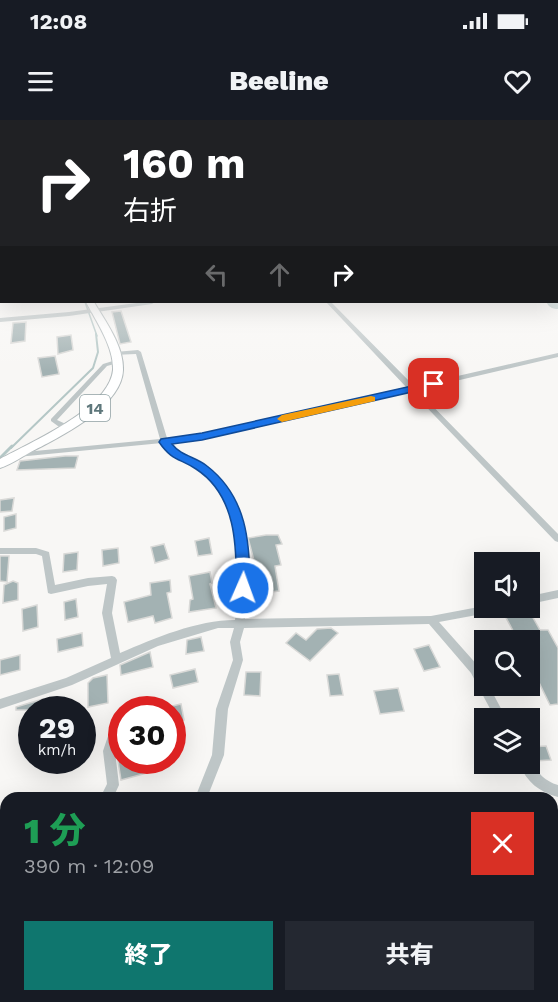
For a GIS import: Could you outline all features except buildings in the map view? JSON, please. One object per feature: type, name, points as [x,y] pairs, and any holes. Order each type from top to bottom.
[{"type":"main road","points":[[93,306],[109,334],[116,358]]},
{"type":"main road","name":"14","points":[[0,464],[98,406],[113,387],[118,372],[116,358]]},
{"type":"street","points":[[0,320],[69,314],[93,306],[137,303]]},
{"type":"street","points":[[329,303],[558,539]]},
{"type":"street","points":[[65,427],[53,420],[105,365],[116,358],[138,352],[165,442],[173,453],[200,466],[213,477],[230,502],[240,529],[245,570],[240,624],[235,642],[238,660],[222,709],[218,755],[203,792]]},
{"type":"street","points":[[15,455],[165,442],[202,436],[558,355]]},
{"type":"street","points":[[0,551],[36,551],[46,554],[51,590],[88,582],[112,580],[107,613],[116,659]]},
{"type":"street","points":[[540,598],[558,594]]},
{"type":"street","points":[[0,704],[68,682],[116,659],[179,634],[218,624],[431,620],[474,612]]},
{"type":"street","points":[[431,620],[475,670],[496,708]]},
{"type":"street","points":[[109,792],[113,785],[112,774]]},
{"type":"street","points":[[531,774],[545,788],[558,791]]},
{"type":"waterway","points":[[85,303],[97,336]]},
{"type":"waterway","points":[[11,448],[93,368],[98,352],[96,334]]},
{"type":"waterway","points":[[0,458],[12,446]]},
{"type":"slow traffic","points":[[282,419],[371,399]]},
{"type":"route","points":[[243,588],[245,570],[243,548],[240,529],[230,502],[213,477],[200,466],[173,453],[165,442],[202,436],[434,384]]}]
